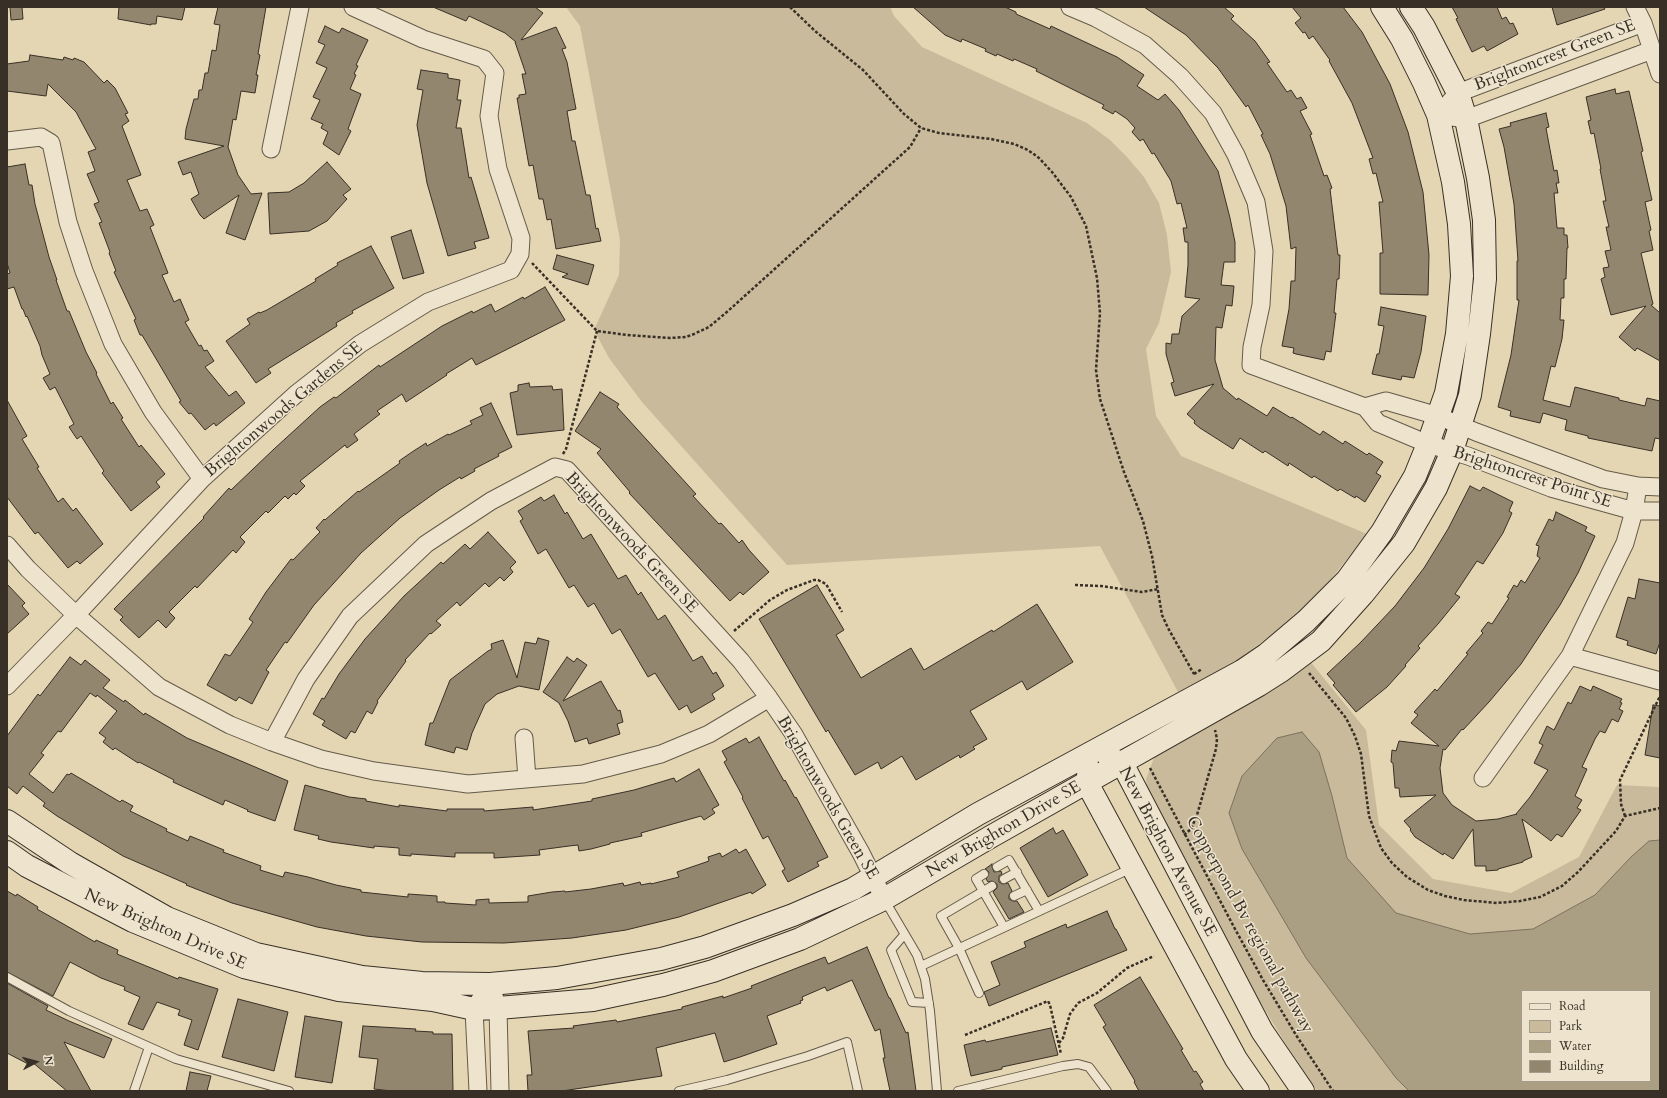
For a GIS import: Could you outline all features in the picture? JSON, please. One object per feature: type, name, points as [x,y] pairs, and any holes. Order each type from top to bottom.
[{"type":"street","points":[[271,150],[300,7]]},
{"type":"street","points":[[353,7],[423,39],[484,59],[494,73],[490,116],[498,169],[520,238],[520,254]]},
{"type":"street","points":[[1070,7],[1096,18],[1145,45],[1151,50],[1180,76],[1213,113],[1236,155],[1256,202],[1264,251],[1261,305],[1252,347],[1251,365],[1365,407]]},
{"type":"street","name":"New Brighton Drive SE","points":[[7,821],[70,862],[167,918],[256,954],[362,977],[422,983],[490,984],[557,978],[661,959],[705,947],[792,915],[853,889],[978,814],[1242,671],[1267,654],[1306,621],[1346,580],[1382,532],[1415,476],[1446,393],[1457,334],[1462,276],[1459,224],[1453,182],[1438,115],[1421,76],[1402,39],[1382,7]]},
{"type":"street","name":"New Brighton Drive SE","points":[[7,852],[27,866],[133,920],[244,966],[339,990],[433,1000],[474,1009],[593,1000],[664,985],[713,971],[800,939],[884,899],[992,836],[1260,685],[1321,641],[1363,594],[1404,543],[1436,488],[1452,451],[1470,395],[1485,279],[1484,220],[1478,178],[1466,119],[1458,93],[1424,27],[1411,7]]},
{"type":"street","points":[[1636,7],[1643,23]]},
{"type":"street","name":"Brightoncrest Green SE","points":[[1643,23],[1652,50],[1466,119],[1438,115],[1458,93],[1643,23]]},
{"type":"street","points":[[1652,50],[1660,74]]},
{"type":"street","points":[[7,141],[41,137],[51,143],[68,222],[84,271],[113,344],[152,412],[202,478]]},
{"type":"street","name":"Brightonwoods Gardens SE","points":[[7,686],[76,615],[202,478],[296,394],[360,344],[428,302],[511,270],[520,254]]},
{"type":"street","name":"Brightoncrest Point SE","points":[[1660,487],[1638,486],[1603,478],[1460,426],[1438,416],[1386,401],[1365,407],[1378,424],[1428,444],[1452,451],[1551,488],[1634,511],[1660,511]]},
{"type":"street","name":"Brightonwoods Green SE","points":[[272,742],[306,678],[350,616],[426,544],[491,501],[555,467],[567,470],[741,661],[769,698],[793,733],[873,876],[884,899]]},
{"type":"street","points":[[1483,778],[1570,656],[1625,543],[1634,511],[1638,486]]},
{"type":"street","points":[[7,545],[28,569],[76,615],[159,687],[230,725],[272,742],[321,759],[374,771],[468,784],[583,774],[661,754],[709,734],[769,698]]},
{"type":"street","points":[[1570,656],[1660,681]]},
{"type":"street","points":[[524,738],[527,779]]},
{"type":"street","name":"New Brighton Avenue SE","points":[[1087,783],[1092,752],[1122,763],[1262,1031],[1303,1091]]},
{"type":"street","points":[[1087,783],[1236,1059],[1258,1091]]},
{"type":"street","points":[[490,984],[498,1008],[500,1091]]},
{"type":"street","points":[[478,1091],[474,1009],[490,984]]},
{"type":"lane","points":[[997,867],[1009,860],[1039,911]]},
{"type":"lane","points":[[920,966],[1133,868]]},
{"type":"lane","points":[[1004,879],[1016,872]]},
{"type":"lane","points":[[984,874],[976,879],[1004,927]]},
{"type":"lane","points":[[979,993],[959,948],[941,916],[992,886]]},
{"type":"lane","points":[[1014,896],[1027,890]]},
{"type":"lane","points":[[884,899],[916,955],[925,979],[929,1003],[938,1091]]},
{"type":"lane","points":[[993,908],[1001,903]]},
{"type":"lane","points":[[904,935],[891,950],[912,1002],[929,1003]]},
{"type":"lane","points":[[7,977],[69,1011],[176,1059],[289,1091]]},
{"type":"lane","points":[[679,1091],[728,1080],[808,1056],[847,1042],[858,1091]]},
{"type":"lane","points":[[134,1091],[149,1047]]},
{"type":"lane","points":[[958,1091],[1063,1066],[1078,1064],[1089,1067],[1107,1091]]},
{"type":"path","points":[[790,7],[815,31],[863,70],[904,114],[921,128],[939,133],[991,139],[1014,144],[1028,150],[1039,158],[1052,172],[1062,184],[1080,212],[1090,240],[1100,302],[1096,370],[1102,408],[1124,472],[1143,520],[1151,550],[1165,623],[1194,674]]},
{"type":"path","points":[[520,254],[536,267],[597,331],[670,338],[686,337],[709,327],[728,311],[910,147],[921,128]]},
{"type":"path","points":[[555,467],[566,449],[597,331]]},
{"type":"path","points":[[733,632],[770,600],[787,590],[814,580],[818,580],[826,584],[842,612]]},
{"type":"path","points":[[1075,585],[1101,586],[1142,592],[1158,589]]},
{"type":"path","points":[[1307,671],[1341,711],[1355,736],[1361,754],[1369,816],[1381,848],[1400,871],[1428,890],[1455,899],[1486,903],[1508,903],[1540,897],[1562,886],[1578,872],[1616,831],[1625,816],[1660,808]]},
{"type":"path","points":[[1625,816],[1621,804],[1620,780],[1660,696]]},
{"type":"path","points":[[1184,835],[1191,829],[1197,815],[1216,748],[1217,739],[1215,730]]},
{"type":"path","name":"Copperpond Bv regional pathway","points":[[1150,767],[1184,835],[1263,980],[1333,1091]]},
{"type":"path","points":[[1059,1043],[1063,1038],[1070,1014],[1078,1003],[1096,993],[1127,968],[1154,956]]},
{"type":"path","points":[[964,1035],[1048,1001],[1061,1054]]},
{"type":"green space","points":[[566,7],[890,7],[894,16],[922,47],[1087,123],[1110,140],[1127,157],[1144,177],[1159,203],[1167,235],[1171,272],[1159,323],[1146,349],[1156,416],[1181,456],[1367,534],[1327,584],[1291,620],[1231,665],[1178,692],[1100,546],[787,565],[642,402],[609,358],[594,330],[619,275],[620,240],[580,26]]},
{"type":"green space","points":[[1309,660],[1366,730],[1379,825],[1433,879],[1511,893],[1579,857],[1617,785],[1660,787],[1660,1091],[1317,1091],[1284,1041],[1240,969],[1147,788],[1146,779],[1154,758],[1169,745]]},
{"type":"water","points":[[1302,732],[1319,752],[1332,796],[1347,858],[1396,913],[1470,934],[1533,929],[1595,895],[1631,857],[1649,841],[1660,840],[1660,1091],[1409,1091],[1396,1078],[1306,958],[1242,849],[1229,813],[1242,776],[1277,738]]},
{"type":"building","points":[[10,7],[22,7],[23,19],[11,20]]},
{"type":"building","points":[[119,7],[185,7],[182,20],[157,16],[156,24],[151,25],[118,19]]},
{"type":"building","points":[[218,7],[266,7],[258,54],[260,55],[256,75],[258,75],[255,93],[241,91],[236,120],[233,119],[228,147],[238,175],[251,194],[262,193],[245,240],[226,233],[239,195],[204,219],[191,199],[199,194],[191,172],[183,175],[178,162],[224,146],[185,139],[186,129],[194,99],[198,99],[199,90],[202,90],[205,73],[208,73],[212,50],[216,51],[220,25],[214,24]]},
{"type":"building","points":[[433,7],[535,7],[543,13],[521,40],[556,27],[566,48],[562,49],[567,62],[576,109],[567,111],[572,141],[575,141],[586,195],[590,195],[596,229],[598,228],[601,241],[556,249],[551,219],[547,220],[543,199],[539,199],[533,165],[529,166],[517,98],[519,98],[519,95],[526,94],[522,74],[526,74],[516,42],[505,33],[469,16],[466,21]]},
{"type":"building","points":[[913,7],[1005,7],[1016,12],[1016,14],[1050,29],[1051,26],[1117,57],[1144,75],[1137,86],[1158,100],[1165,94],[1179,110],[1218,171],[1235,242],[1235,262],[1224,262],[1221,285],[1234,286],[1232,306],[1226,305],[1222,328],[1216,327],[1215,360],[1223,388],[1237,400],[1238,398],[1267,416],[1273,407],[1320,435],[1323,431],[1343,444],[1345,441],[1367,455],[1369,453],[1383,462],[1376,473],[1381,476],[1365,502],[1340,489],[1338,491],[1314,476],[1312,478],[1289,463],[1288,466],[1265,451],[1263,453],[1240,438],[1233,449],[1200,428],[1187,414],[1214,384],[1175,396],[1171,383],[1174,382],[1166,354],[1166,343],[1171,344],[1172,334],[1179,334],[1182,316],[1200,299],[1185,297],[1188,265],[1188,242],[1185,242],[1183,228],[1187,228],[1181,203],[1177,204],[1171,181],[1154,153],[1152,154],[1143,139],[1140,141],[1132,132],[1135,128],[1127,119],[1115,111],[1113,114],[1102,108],[1104,105],[1036,71],[1037,69],[1014,59],[1013,61],[997,54],[996,56],[985,51],[986,49],[962,39],[961,42],[945,35]]},
{"type":"building","points":[[1144,7],[1224,7],[1234,16],[1231,19],[1255,41],[1270,62],[1267,63],[1287,92],[1291,90],[1297,99],[1301,97],[1307,108],[1300,111],[1312,134],[1310,135],[1324,176],[1327,175],[1332,188],[1330,189],[1338,255],[1340,255],[1339,279],[1337,279],[1334,313],[1336,313],[1331,352],[1326,351],[1324,360],[1293,353],[1294,348],[1282,346],[1289,309],[1291,281],[1295,281],[1296,247],[1291,249],[1286,206],[1270,154],[1261,135],[1263,134],[1248,105],[1246,107],[1218,68],[1186,35]]},
{"type":"building","points":[[1292,7],[1343,7],[1362,32],[1390,84],[1408,132],[1423,192],[1429,255],[1428,295],[1380,294],[1380,253],[1383,253],[1379,202],[1383,202],[1376,173],[1373,174],[1369,159],[1373,158],[1352,103],[1329,61],[1330,60],[1313,36],[1309,39],[1305,32],[1303,33],[1295,23],[1301,18]]},
{"type":"building","points":[[1452,7],[1497,7],[1502,19],[1506,17],[1510,24],[1513,23],[1518,34],[1487,51],[1484,46],[1472,52],[1456,19],[1458,18]]},
{"type":"building","points":[[1552,7],[1604,7],[1605,9],[1557,25]]},
{"type":"building","points":[[325,26],[339,33],[342,28],[368,40],[356,65],[358,66],[354,74],[356,75],[350,89],[361,94],[348,129],[351,131],[339,155],[323,144],[328,132],[321,128],[323,124],[311,119],[320,100],[313,97],[327,68],[316,63],[325,45],[318,42]]},
{"type":"building","points":[[30,55],[63,60],[64,57],[73,60],[74,58],[84,62],[104,83],[107,80],[115,88],[128,113],[125,114],[129,121],[122,126],[141,175],[127,180],[140,211],[147,209],[154,225],[150,227],[168,273],[162,275],[174,302],[180,299],[189,320],[185,322],[199,346],[201,345],[204,351],[207,350],[214,361],[205,367],[229,396],[236,391],[245,403],[216,426],[214,423],[205,430],[191,413],[189,414],[179,402],[181,401],[142,335],[140,335],[134,320],[136,319],[114,272],[116,271],[99,223],[102,222],[94,204],[99,202],[87,174],[95,171],[88,152],[96,149],[76,112],[48,84],[46,96],[7,91],[7,64],[29,61]]},
{"type":"building","points":[[421,70],[448,74],[448,78],[460,80],[457,100],[461,100],[456,128],[461,128],[469,178],[471,177],[489,238],[474,242],[476,248],[448,256],[427,183],[417,125],[423,90],[417,89]]},
{"type":"building","points":[[1615,89],[1616,94],[1629,91],[1643,151],[1641,152],[1652,200],[1645,202],[1651,230],[1649,231],[1653,250],[1641,253],[1653,304],[1651,305],[1660,313],[1660,361],[1637,348],[1635,351],[1619,337],[1646,306],[1611,315],[1601,279],[1605,277],[1603,268],[1609,267],[1605,251],[1611,250],[1606,227],[1609,227],[1603,201],[1606,201],[1601,169],[1594,133],[1591,134],[1588,121],[1591,120],[1586,97]]},
{"type":"building","points":[[1546,113],[1549,127],[1546,128],[1554,171],[1557,170],[1559,183],[1556,183],[1558,193],[1554,193],[1557,228],[1564,228],[1564,235],[1567,235],[1568,248],[1566,279],[1564,279],[1564,298],[1561,298],[1560,320],[1564,320],[1562,339],[1555,367],[1551,366],[1543,400],[1570,407],[1575,387],[1645,406],[1647,398],[1660,401],[1660,439],[1655,438],[1652,451],[1588,438],[1588,436],[1565,430],[1567,420],[1543,413],[1540,423],[1510,416],[1511,411],[1498,407],[1511,355],[1519,300],[1517,300],[1518,261],[1514,204],[1504,147],[1499,129],[1511,126],[1510,123]]},
{"type":"building","points":[[327,162],[351,189],[343,195],[347,199],[327,221],[309,231],[270,234],[268,193],[289,192],[304,183]]},
{"type":"building","points":[[25,164],[29,185],[32,185],[35,204],[49,257],[67,311],[69,311],[86,352],[111,404],[113,402],[123,418],[121,419],[139,447],[141,445],[165,474],[156,482],[160,487],[131,511],[102,473],[104,471],[81,436],[77,439],[69,427],[74,424],[55,387],[50,390],[43,378],[50,374],[40,346],[27,316],[26,317],[22,309],[14,287],[7,289],[7,274],[10,273],[7,263],[7,167]]},
{"type":"building","points":[[411,230],[424,273],[403,279],[391,237]]},
{"type":"building","points":[[371,246],[394,288],[352,311],[353,313],[336,323],[337,326],[268,369],[271,373],[256,383],[226,341],[250,324],[247,319],[259,312],[260,313],[267,310],[316,281],[315,279],[338,265],[337,263]]},
{"type":"building","points":[[557,255],[594,265],[588,285],[562,277],[568,274],[553,269]]},
{"type":"building","points":[[545,287],[565,320],[476,365],[472,358],[406,402],[402,394],[377,411],[380,414],[354,434],[358,440],[347,448],[345,445],[300,481],[305,486],[296,495],[294,493],[288,499],[285,496],[268,513],[266,511],[240,537],[245,542],[236,553],[233,550],[197,588],[195,586],[169,612],[175,618],[166,628],[158,620],[139,638],[120,620],[123,617],[114,609],[204,518],[203,517],[229,488],[231,490],[320,407],[334,397],[336,398],[379,365],[380,367],[442,326],[472,311],[473,313],[491,304],[495,312],[523,297],[524,299]]},
{"type":"building","points":[[1381,307],[1426,316],[1421,352],[1414,378],[1402,376],[1401,380],[1372,374],[1377,354],[1379,354],[1384,326],[1378,325]]},
{"type":"building","points":[[529,383],[530,387],[552,386],[553,390],[562,389],[564,430],[517,435],[510,393],[518,391],[518,385]]},
{"type":"building","points":[[600,392],[619,404],[617,407],[696,494],[693,496],[739,543],[742,540],[769,572],[743,595],[740,592],[730,601],[629,493],[630,492],[597,453],[601,449],[575,431]]},
{"type":"building","points":[[7,400],[27,436],[22,439],[39,467],[37,468],[58,502],[63,498],[73,511],[76,508],[103,544],[80,564],[77,561],[68,568],[38,532],[35,534],[7,497]]},
{"type":"building","points":[[491,403],[512,447],[498,454],[499,456],[474,469],[475,471],[461,479],[460,477],[439,490],[400,518],[361,553],[314,605],[287,643],[285,642],[266,670],[269,672],[252,704],[239,697],[236,701],[207,685],[225,654],[230,656],[253,622],[249,619],[266,592],[291,559],[293,560],[320,532],[316,528],[324,519],[325,520],[358,491],[359,492],[400,463],[399,461],[426,443],[427,446],[448,434],[449,435],[472,424],[470,421],[483,415],[480,408]]},
{"type":"building","points":[[1470,486],[1480,491],[1483,487],[1513,502],[1509,511],[1512,513],[1503,533],[1483,564],[1477,561],[1455,594],[1460,597],[1418,646],[1420,648],[1405,665],[1406,666],[1387,687],[1356,712],[1333,685],[1335,683],[1327,674],[1360,643],[1395,606],[1424,568],[1448,529]]},
{"type":"building","points":[[554,495],[565,514],[567,512],[583,539],[591,534],[618,579],[626,575],[638,595],[641,592],[658,620],[665,615],[693,661],[702,656],[713,674],[716,672],[724,686],[712,694],[715,699],[691,713],[687,705],[679,710],[655,673],[648,677],[620,629],[612,634],[594,603],[588,607],[574,585],[569,588],[546,549],[538,554],[520,521],[523,519],[518,511],[541,497],[544,501]]},
{"type":"building","points":[[1556,512],[1587,527],[1585,531],[1595,536],[1578,573],[1560,605],[1521,664],[1445,750],[1443,749],[1440,768],[1443,793],[1452,805],[1476,821],[1498,819],[1517,814],[1548,770],[1534,763],[1543,745],[1539,743],[1547,726],[1554,730],[1568,702],[1571,704],[1580,686],[1591,691],[1593,686],[1622,699],[1619,709],[1623,711],[1618,722],[1612,719],[1605,733],[1600,731],[1595,739],[1582,767],[1587,769],[1575,796],[1582,800],[1577,808],[1581,810],[1562,837],[1557,834],[1551,841],[1522,819],[1532,857],[1523,862],[1498,870],[1486,871],[1486,866],[1475,866],[1473,829],[1453,859],[1444,853],[1443,855],[1415,837],[1410,830],[1411,829],[1404,821],[1436,795],[1400,797],[1399,788],[1395,788],[1393,763],[1391,762],[1392,750],[1396,751],[1399,741],[1439,746],[1411,723],[1418,715],[1414,712],[1435,689],[1437,691],[1468,654],[1466,653],[1483,633],[1481,631],[1488,622],[1492,624],[1509,598],[1507,597],[1514,585],[1517,587],[1521,580],[1525,583],[1540,558],[1537,556],[1539,546],[1536,545],[1549,519],[1553,521]]},
{"type":"building","points":[[488,532],[516,562],[510,568],[513,572],[504,581],[500,577],[489,587],[485,583],[460,606],[457,602],[436,621],[441,625],[431,634],[430,633],[405,660],[406,661],[377,701],[378,702],[372,714],[367,711],[355,733],[351,731],[346,739],[322,725],[325,721],[313,714],[322,698],[324,699],[339,674],[365,639],[404,596],[441,562],[443,564],[465,544],[470,549]]},
{"type":"building","points":[[1639,579],[1660,583],[1660,642],[1656,654],[1627,645],[1628,641],[1616,637],[1628,597],[1635,599]]},
{"type":"building","points":[[7,584],[25,603],[22,606],[29,614],[7,634]]},
{"type":"building","points":[[817,585],[844,630],[836,635],[861,678],[911,648],[924,670],[992,630],[993,632],[1037,604],[1073,662],[1027,690],[1022,681],[970,711],[987,739],[973,747],[975,749],[960,758],[959,755],[916,780],[902,756],[881,769],[878,762],[855,775],[828,730],[826,732],[759,619]]},
{"type":"building","points":[[538,638],[549,641],[539,690],[519,686],[497,694],[485,704],[472,733],[467,750],[456,747],[454,753],[425,745],[430,723],[433,723],[450,680],[492,649],[491,644],[503,640],[517,678],[525,642],[536,644]]},
{"type":"building","points":[[70,657],[81,665],[85,660],[110,680],[103,688],[124,702],[125,700],[144,715],[145,713],[187,738],[288,781],[275,821],[247,811],[248,810],[225,800],[223,805],[173,782],[174,780],[139,762],[138,763],[115,748],[113,750],[103,742],[106,738],[99,733],[117,711],[97,695],[96,697],[90,693],[61,732],[58,731],[41,753],[44,755],[29,774],[53,793],[67,774],[69,775],[71,773],[120,802],[122,800],[133,806],[130,811],[167,829],[166,831],[188,841],[190,836],[224,850],[223,852],[261,866],[260,870],[283,877],[285,872],[308,877],[361,890],[361,892],[408,897],[408,894],[437,896],[437,902],[476,905],[476,900],[489,899],[489,903],[528,902],[528,896],[552,892],[591,889],[623,883],[624,886],[640,882],[641,885],[651,884],[679,877],[677,872],[709,861],[708,857],[720,853],[722,857],[736,849],[739,853],[746,849],[766,885],[752,894],[751,892],[679,917],[626,930],[572,938],[504,943],[422,942],[366,936],[317,927],[232,903],[186,885],[187,884],[123,856],[57,816],[43,806],[45,803],[23,786],[17,794],[7,786],[7,736],[38,694],[40,696]]},
{"type":"building","points":[[567,657],[574,662],[577,658],[587,665],[563,701],[601,681],[618,711],[620,710],[623,722],[617,724],[620,734],[589,744],[587,738],[575,742],[568,721],[559,703],[543,692]]},
{"type":"building","points":[[1653,705],[1660,706],[1660,758],[1645,755]]},
{"type":"building","points":[[759,737],[784,781],[785,780],[795,798],[796,797],[828,857],[817,862],[819,866],[788,882],[782,871],[785,869],[768,836],[763,839],[724,762],[727,760],[722,751],[746,738],[749,743]]},
{"type":"building","points":[[699,769],[719,805],[712,809],[715,813],[704,820],[701,816],[641,833],[642,836],[579,851],[578,845],[539,850],[540,855],[494,858],[494,853],[455,853],[455,857],[411,854],[411,856],[399,855],[399,848],[374,846],[374,848],[331,842],[318,839],[319,836],[294,830],[305,785],[349,797],[366,799],[366,801],[399,807],[399,805],[447,811],[447,809],[484,809],[484,811],[533,807],[533,810],[592,801],[592,799],[634,790],[674,778],[676,782]]},
{"type":"building","points":[[1053,828],[1056,834],[1063,830],[1088,875],[1048,897],[1020,848]]},
{"type":"building","points":[[992,864],[994,872],[1001,871],[1002,874],[999,876],[999,882],[1003,884],[1008,883],[1012,891],[1009,895],[1009,899],[1017,901],[1024,912],[1009,919],[993,892],[997,888],[997,884],[992,881],[988,882],[986,879],[989,873],[985,869]]},
{"type":"building","points":[[7,891],[16,896],[17,894],[38,907],[37,909],[95,942],[96,940],[118,950],[117,954],[178,979],[179,977],[218,989],[198,1050],[184,1045],[192,1020],[178,1015],[180,1010],[157,1002],[143,1030],[128,1024],[140,997],[124,990],[125,987],[101,978],[70,962],[53,996],[7,972]]},
{"type":"building","points":[[1107,911],[1127,950],[989,1006],[984,992],[1000,985],[991,962],[1026,947],[1024,942],[1066,924],[1067,928]]},
{"type":"building","points":[[867,947],[889,998],[906,1033],[908,1032],[916,1091],[890,1091],[883,1058],[885,1058],[880,1029],[875,1031],[852,980],[827,991],[825,987],[802,997],[803,1000],[800,1001],[801,1003],[767,1016],[777,1044],[740,1057],[724,1062],[715,1033],[656,1048],[662,1076],[562,1091],[528,1091],[527,1075],[532,1075],[528,1031],[574,1028],[573,1026],[616,1020],[617,1022],[682,1009],[682,1007],[723,996],[723,998],[752,988],[751,986],[825,957],[828,964]]},
{"type":"building","points":[[1140,977],[1183,1049],[1181,1050],[1194,1072],[1196,1071],[1203,1082],[1200,1084],[1204,1091],[1139,1091],[1134,1082],[1135,1081],[1103,1027],[1106,1025],[1094,1005]]},
{"type":"building","points":[[7,983],[48,1006],[46,1010],[112,1039],[104,1058],[64,1042],[91,1091],[67,1091],[32,1062],[30,1065],[7,1053]]},
{"type":"building","points":[[238,999],[288,1012],[274,1071],[222,1057]]},
{"type":"building","points":[[305,1016],[342,1022],[332,1083],[295,1077]]},
{"type":"building","points":[[363,1026],[416,1029],[415,1031],[433,1032],[433,1034],[452,1034],[453,1091],[392,1091],[374,1089],[378,1059],[359,1057]]},
{"type":"building","points":[[1051,1028],[1058,1055],[1002,1067],[1002,1069],[971,1076],[964,1045],[985,1040],[986,1042]]},
{"type":"building","points":[[190,1072],[211,1076],[207,1091],[186,1091]]}]
